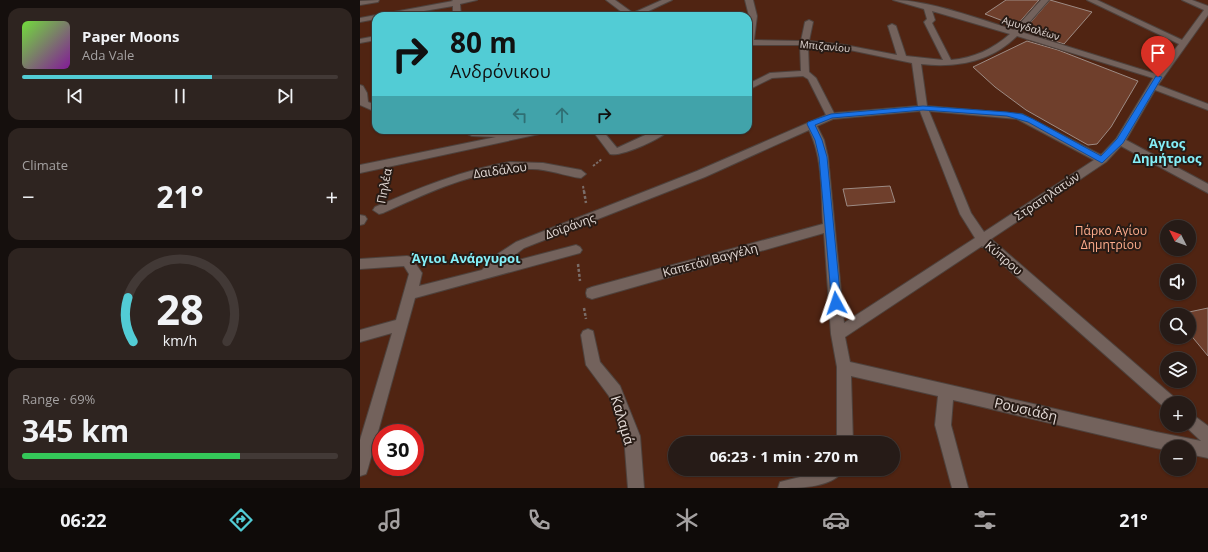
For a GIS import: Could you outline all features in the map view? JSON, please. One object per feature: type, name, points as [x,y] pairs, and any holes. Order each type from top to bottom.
[{"type":"street","points":[[360,2],[375,0]]},
{"type":"street","points":[[403,12],[473,0]]},
{"type":"street","points":[[610,0],[626,12]]},
{"type":"street","points":[[641,12],[668,0]]},
{"type":"street","points":[[749,0],[753,16],[752,23]]},
{"type":"street","name":"Αμυγδαλέων","points":[[897,0],[928,9],[961,16],[1156,82],[1208,107]]},
{"type":"street","name":"Μπιζανίου","points":[[752,43],[804,44],[846,47],[916,61],[933,63],[948,62],[986,54],[998,48],[1015,34],[1045,0]]},
{"type":"street","points":[[1091,0],[1183,43]]},
{"type":"street","points":[[1186,0],[1207,13]]},
{"type":"street","points":[[456,2],[457,12]]},
{"type":"street","points":[[928,9],[931,20],[928,22],[948,62]]},
{"type":"street","name":"Στρατηλατών","points":[[838,334],[1102,160],[1120,141],[1156,82],[1183,43],[1207,13]]},
{"type":"street","points":[[360,20],[372,18]]},
{"type":"street","points":[[805,73],[804,44],[809,22]]},
{"type":"street","points":[[892,26],[902,58]]},
{"type":"street","points":[[360,41],[372,39]]},
{"type":"street","name":"Κύπρου","points":[[916,61],[923,108],[966,214],[982,239],[1162,396]]},
{"type":"street","points":[[752,84],[770,76],[805,73],[812,78],[831,116]]},
{"type":"street","points":[[360,88],[363,93],[361,104],[372,108]]},
{"type":"street","name":"Δοϊράνης","points":[[487,273],[502,256],[520,245],[701,174],[831,116],[923,108],[1019,116],[1102,160]]},
{"type":"street","points":[[811,124],[819,140],[823,157],[838,334],[844,367],[845,436]]},
{"type":"street","points":[[360,169],[527,134]]},
{"type":"street","points":[[601,134],[614,152],[622,151],[656,134]]},
{"type":"street","points":[[1120,141],[1208,189]]},
{"type":"street","name":"Δαιδάλου","points":[[379,210],[444,182],[479,172],[532,165],[567,173],[582,174]]},
{"type":"street","name":"Καπετάν Βαγγέλη","points":[[592,293],[829,227]]},
{"type":"street","points":[[410,294],[576,250]]},
{"type":"street","points":[[360,264],[407,261],[416,273],[360,468]]},
{"type":"street","points":[[360,336],[400,325]]},
{"type":"street","name":"Καλαμά","points":[[588,335],[593,365],[615,391],[632,436],[636,488]]},
{"type":"street","name":"Ρουσιάδη","points":[[844,367],[1156,440],[1208,450]]},
{"type":"street","points":[[946,390],[944,425],[960,488]]},
{"type":"street","points":[[1196,426],[1208,436]]},
{"type":"street","points":[[786,488],[820,481],[827,476]]},
{"type":"path","points":[[588,219],[582,174],[614,152]]},
{"type":"path","name":"Πηλέα","points":[[379,210],[388,162]]},
{"type":"green space","name":"Πάρκο Αγίου Δημητρίου","points":[[360,0],[1208,0],[1208,488],[360,488]]},
{"type":"building","points":[[1006,0],[1039,0],[1016,26],[985,14]]},
{"type":"building","points":[[1050,0],[1092,12],[1064,44],[1038,36],[1040,35],[1025,29]]},
{"type":"building","name":"Άγιος Δημήτριος","points":[[1027,41],[1058,50],[1138,81],[1111,127],[1097,144],[1088,145],[1026,110],[995,87],[973,67]]},
{"type":"building","points":[[890,186],[895,202],[847,206],[843,189]]},
{"type":"building","points":[[1208,308],[1208,356],[1196,341],[1196,311]]},
{"type":"district","name":"Άγιος Δημήτριος","points":[[1167,150]]},
{"type":"district","name":"Άγιοι Ανάργυροι","points":[[466,258]]},
{"type":"route","points":[[836,303],[823,157],[819,140],[811,124],[831,116],[923,108],[1007,114],[1031,120],[1102,160],[1120,141],[1158,77]]}]
